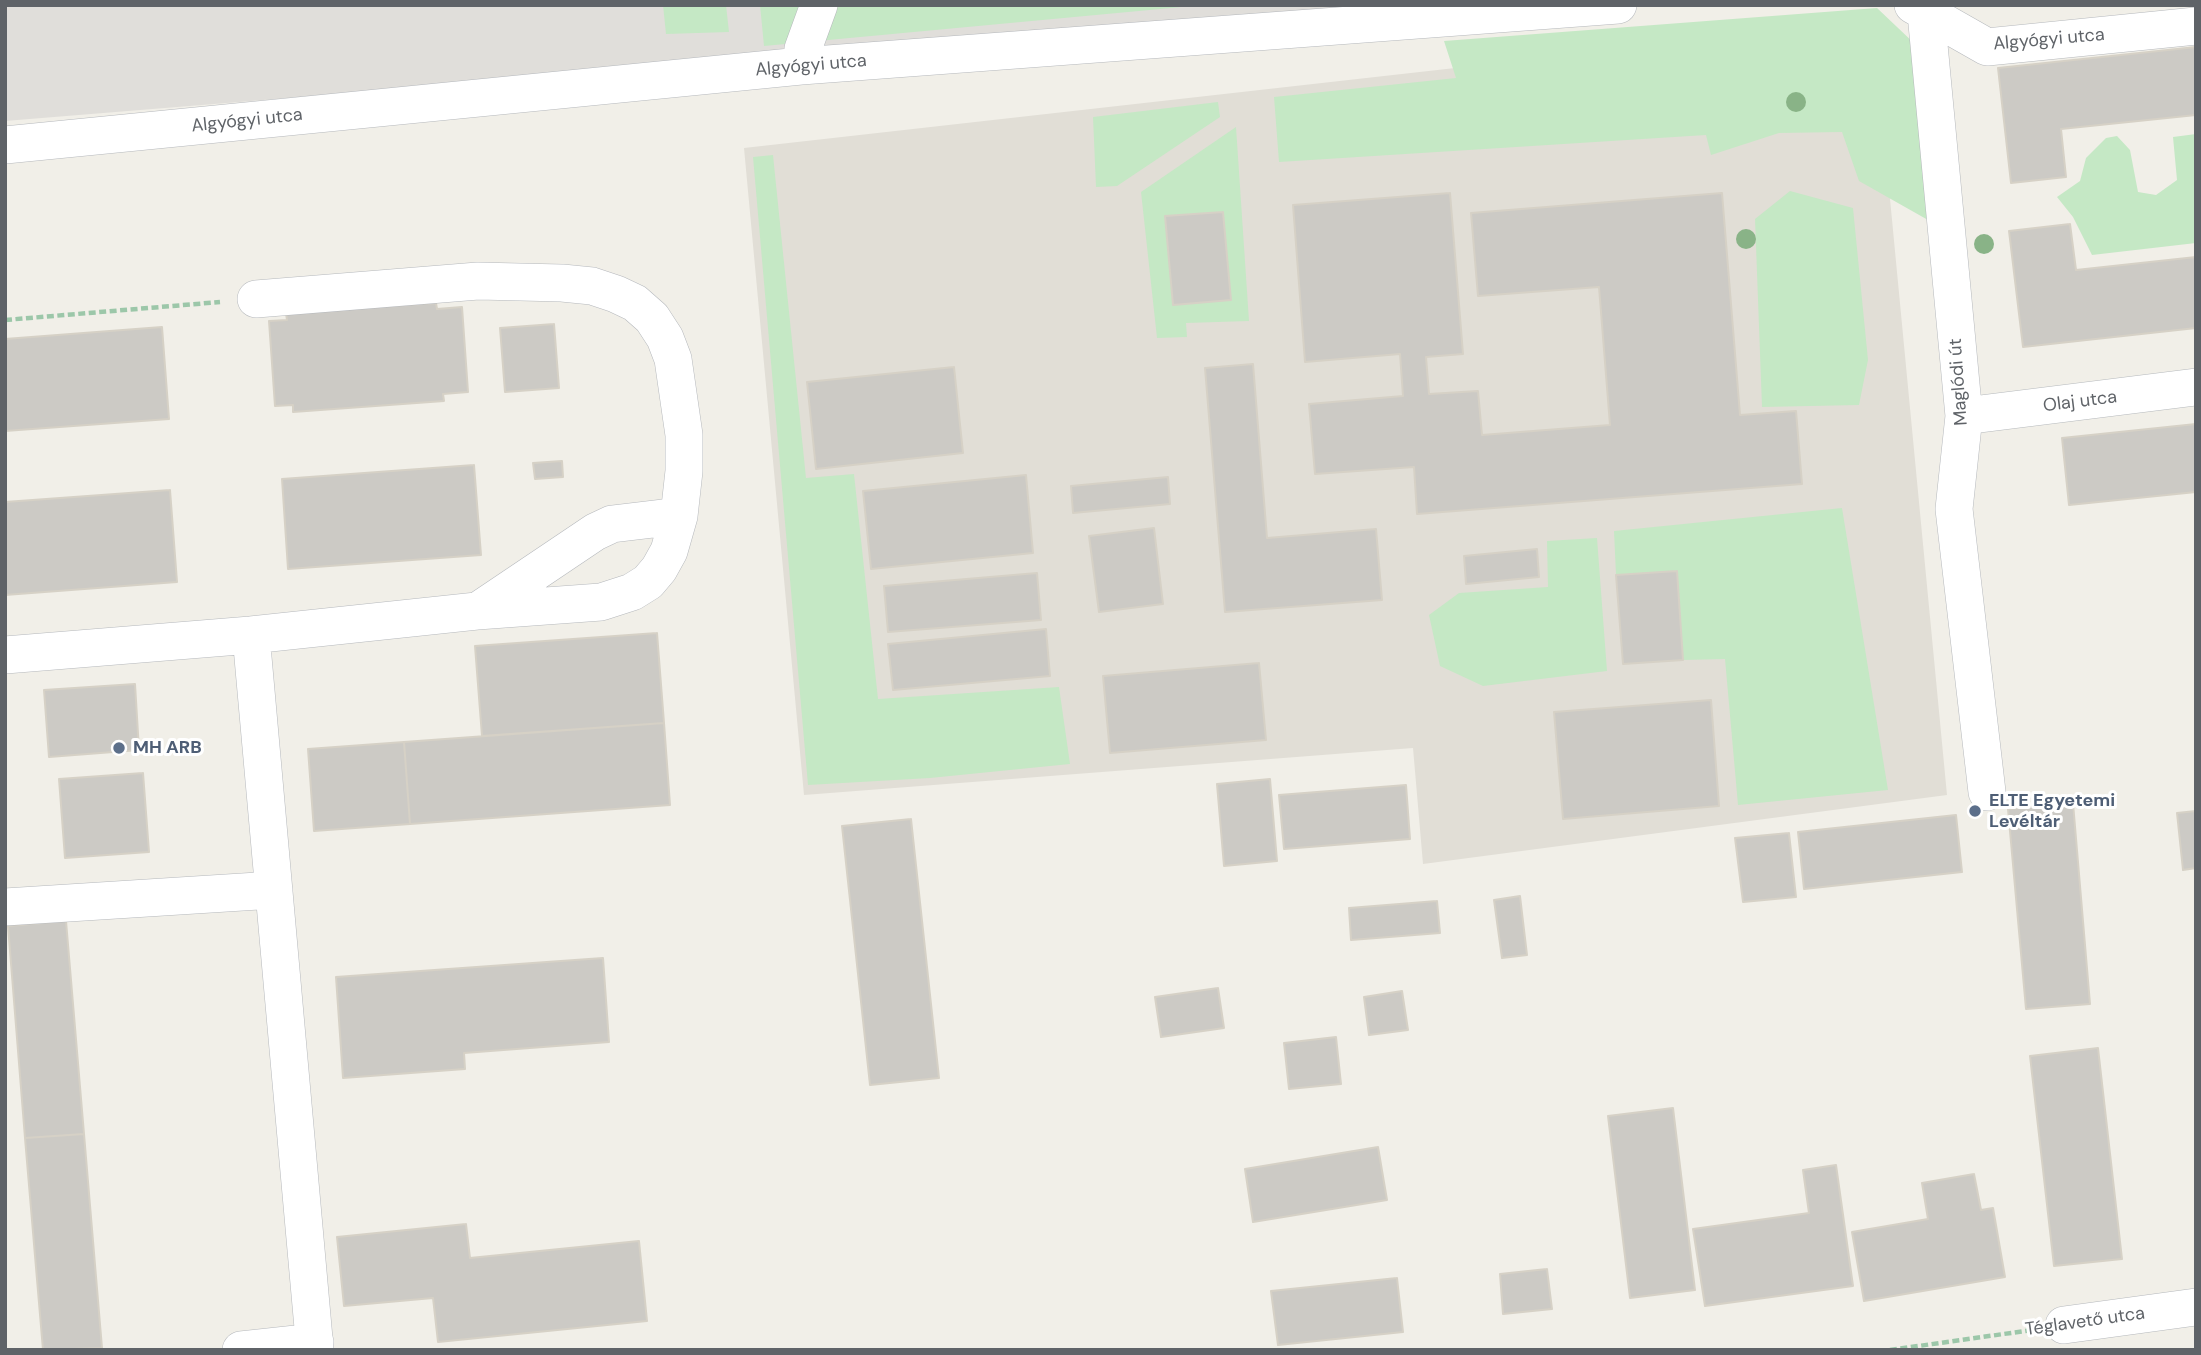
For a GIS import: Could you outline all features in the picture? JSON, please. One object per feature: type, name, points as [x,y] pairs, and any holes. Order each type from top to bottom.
[{"type":"street","points":[[801,66],[803,48],[819,5]]},
{"type":"street","name":"Algyógyi utca","points":[[5,145],[801,66],[1618,5]]},
{"type":"street","name":"Algyógyi utca","points":[[1919,9],[1987,47],[2196,26]]},
{"type":"street","name":"Maglódi út","points":[[1919,9],[1964,416],[1954,509],[1987,792]]},
{"type":"street","points":[[5,655],[601,602],[632,592],[648,582],[659,569],[669,551],[679,516],[684,471],[684,435],[673,359],[664,338],[652,318],[625,299],[592,286],[478,281],[256,299]]},
{"type":"street","name":"Olaj utca","points":[[1964,416],[2196,387]]},
{"type":"street","points":[[477,611],[595,532],[620,523],[679,516]]},
{"type":"street","points":[[241,1350],[315,1346],[251,635]]},
{"type":"street","points":[[5,907],[274,890]]},
{"type":"street","name":"Téglavető utca","points":[[2077,1333],[2196,1307]]},
{"type":"path","points":[[5,320],[256,299]]},
{"type":"path","name":"Téglavető utca","points":[[1890,1350],[2077,1333]]},
{"type":"shaded area","points":[[5,5],[1432,5],[5,121]]},
{"type":"shaded area","points":[[1873,21],[1947,795],[1423,864],[1413,748],[804,795],[744,148]]},
{"type":"green space","points":[[663,5],[726,5],[729,32],[666,34]]},
{"type":"green space","points":[[760,5],[1203,5],[764,46]]},
{"type":"green space","points":[[1877,8],[1916,45],[1928,220],[1859,181],[1842,132],[1779,133],[1711,155],[1706,135],[1279,162],[1274,97],[1456,78],[1444,41]]},
{"type":"green space","points":[[1218,102],[1220,117],[1117,186],[1096,187],[1093,117]]},
{"type":"green space","points":[[1236,127],[1249,321],[1186,323],[1187,337],[1157,338],[1141,192]]},
{"type":"green space","points":[[2196,134],[2196,243],[2092,255],[2073,217],[2057,197],[2080,181],[2086,158],[2106,138],[2117,136],[2130,150],[2138,192],[2156,195],[2177,180],[2173,137]]},
{"type":"green space","points":[[773,155],[806,478],[854,474],[878,699],[1059,687],[1070,764],[930,778],[808,785],[753,157]]},
{"type":"green space","points":[[1790,191],[1853,208],[1868,360],[1859,405],[1762,407],[1755,219]]},
{"type":"green space","points":[[1842,508],[1888,790],[1738,805],[1725,659],[1683,660],[1677,571],[1616,575],[1614,531]]},
{"type":"green space","points":[[1597,538],[1607,671],[1483,686],[1440,666],[1429,615],[1459,593],[1548,587],[1547,541]]},
{"type":"building","points":[[2196,47],[2196,115],[2061,129],[2066,177],[2011,183],[1998,68]]},
{"type":"building","points":[[1450,193],[1463,354],[1426,357],[1429,394],[1478,391],[1482,435],[1610,425],[1599,287],[1478,296],[1471,213],[1722,193],[1740,415],[1796,411],[1802,484],[1417,514],[1414,467],[1315,474],[1309,404],[1403,396],[1400,354],[1305,362],[1293,205]]},
{"type":"building","points":[[1223,212],[1231,300],[1173,305],[1165,216]]},
{"type":"building","points":[[2070,224],[2076,270],[2196,257],[2196,328],[2023,347],[2009,231]]},
{"type":"building","points":[[436,303],[437,309],[462,307],[468,392],[443,394],[444,401],[293,412],[293,405],[275,406],[269,321],[287,320],[286,313]]},
{"type":"building","points":[[554,324],[559,388],[505,392],[500,328]]},
{"type":"building","points":[[162,327],[169,419],[5,431],[5,339]]},
{"type":"building","points":[[1253,364],[1267,538],[1376,529],[1382,600],[1225,612],[1205,368]]},
{"type":"building","points":[[954,367],[963,453],[816,469],[807,382]]},
{"type":"building","points":[[2196,424],[2196,492],[2069,505],[2062,438]]},
{"type":"building","points":[[562,461],[563,477],[535,479],[533,463]]},
{"type":"building","points":[[474,465],[481,555],[288,569],[282,479]]},
{"type":"building","points":[[1026,475],[1033,553],[871,569],[863,491]]},
{"type":"building","points":[[1168,477],[1170,504],[1073,513],[1071,486]]},
{"type":"building","points":[[170,490],[177,582],[5,595],[5,502]]},
{"type":"building","points":[[1154,528],[1163,604],[1099,612],[1089,536]]},
{"type":"building","points":[[1537,549],[1539,577],[1466,584],[1464,556]]},
{"type":"building","points":[[1677,571],[1683,660],[1623,664],[1616,575]]},
{"type":"building","points":[[1037,573],[1041,620],[888,632],[884,586]]},
{"type":"building","points":[[1046,629],[1050,676],[893,690],[888,644]]},
{"type":"building","points":[[657,633],[664,723],[482,736],[475,646]]},
{"type":"building","points":[[1259,663],[1266,740],[1110,753],[1103,676]]},
{"type":"building","points":[[135,684],[139,750],[49,757],[44,690]]},
{"type":"building","points":[[1711,700],[1719,806],[1563,819],[1554,712]]},
{"type":"building","points":[[664,723],[670,805],[410,824],[404,742]]},
{"type":"building","points":[[404,742],[410,824],[314,831],[308,749]]},
{"type":"building","points":[[143,773],[149,852],[65,858],[59,779]]},
{"type":"building","points":[[1270,779],[1277,861],[1224,866],[1217,784]]},
{"type":"building","points":[[1406,785],[1410,839],[1284,849],[1279,795]]},
{"type":"building","points":[[2073,803],[2090,1004],[2026,1009],[2008,809]]},
{"type":"building","points":[[2196,811],[2196,868],[2183,870],[2177,813]]},
{"type":"building","points":[[1956,815],[1962,872],[1804,889],[1798,832]]},
{"type":"building","points":[[911,819],[939,1078],[870,1085],[842,826]]},
{"type":"building","points":[[1789,833],[1796,897],[1743,902],[1735,838]]},
{"type":"building","points":[[1520,896],[1527,955],[1502,958],[1494,900]]},
{"type":"building","points":[[1437,901],[1440,933],[1351,940],[1349,908]]},
{"type":"building","points":[[66,921],[84,1134],[25,1138],[8,926]]},
{"type":"building","points":[[603,958],[609,1042],[464,1053],[465,1069],[343,1078],[336,977]]},
{"type":"building","points":[[1218,988],[1224,1028],[1161,1037],[1155,997]]},
{"type":"building","points":[[1402,991],[1408,1030],[1369,1035],[1364,997]]},
{"type":"building","points":[[1336,1037],[1341,1084],[1289,1089],[1284,1043]]},
{"type":"building","points":[[2098,1048],[2122,1259],[2054,1266],[2030,1056]]},
{"type":"building","points":[[1673,1108],[1695,1290],[1630,1298],[1608,1116]]},
{"type":"building","points":[[84,1134],[102,1348],[43,1350],[25,1138]]},
{"type":"building","points":[[1378,1147],[1387,1200],[1253,1222],[1245,1169]]},
{"type":"building","points":[[1836,1165],[1853,1286],[1705,1306],[1693,1229],[1809,1213],[1803,1170]]},
{"type":"building","points":[[1974,1174],[1981,1210],[1993,1208],[2005,1277],[1864,1301],[1852,1232],[1928,1219],[1922,1183]]},
{"type":"building","points":[[466,1224],[470,1258],[639,1241],[647,1321],[438,1342],[433,1298],[344,1306],[337,1237]]},
{"type":"building","points":[[1547,1269],[1552,1309],[1503,1314],[1500,1274]]},
{"type":"building","points":[[1397,1278],[1403,1332],[1278,1345],[1271,1291]]},
{"type":"place","name":"MH ARB","points":[[119,748]]},
{"type":"place","name":"ELTE Egyetemi Levéltár","points":[[1975,811]]}]
